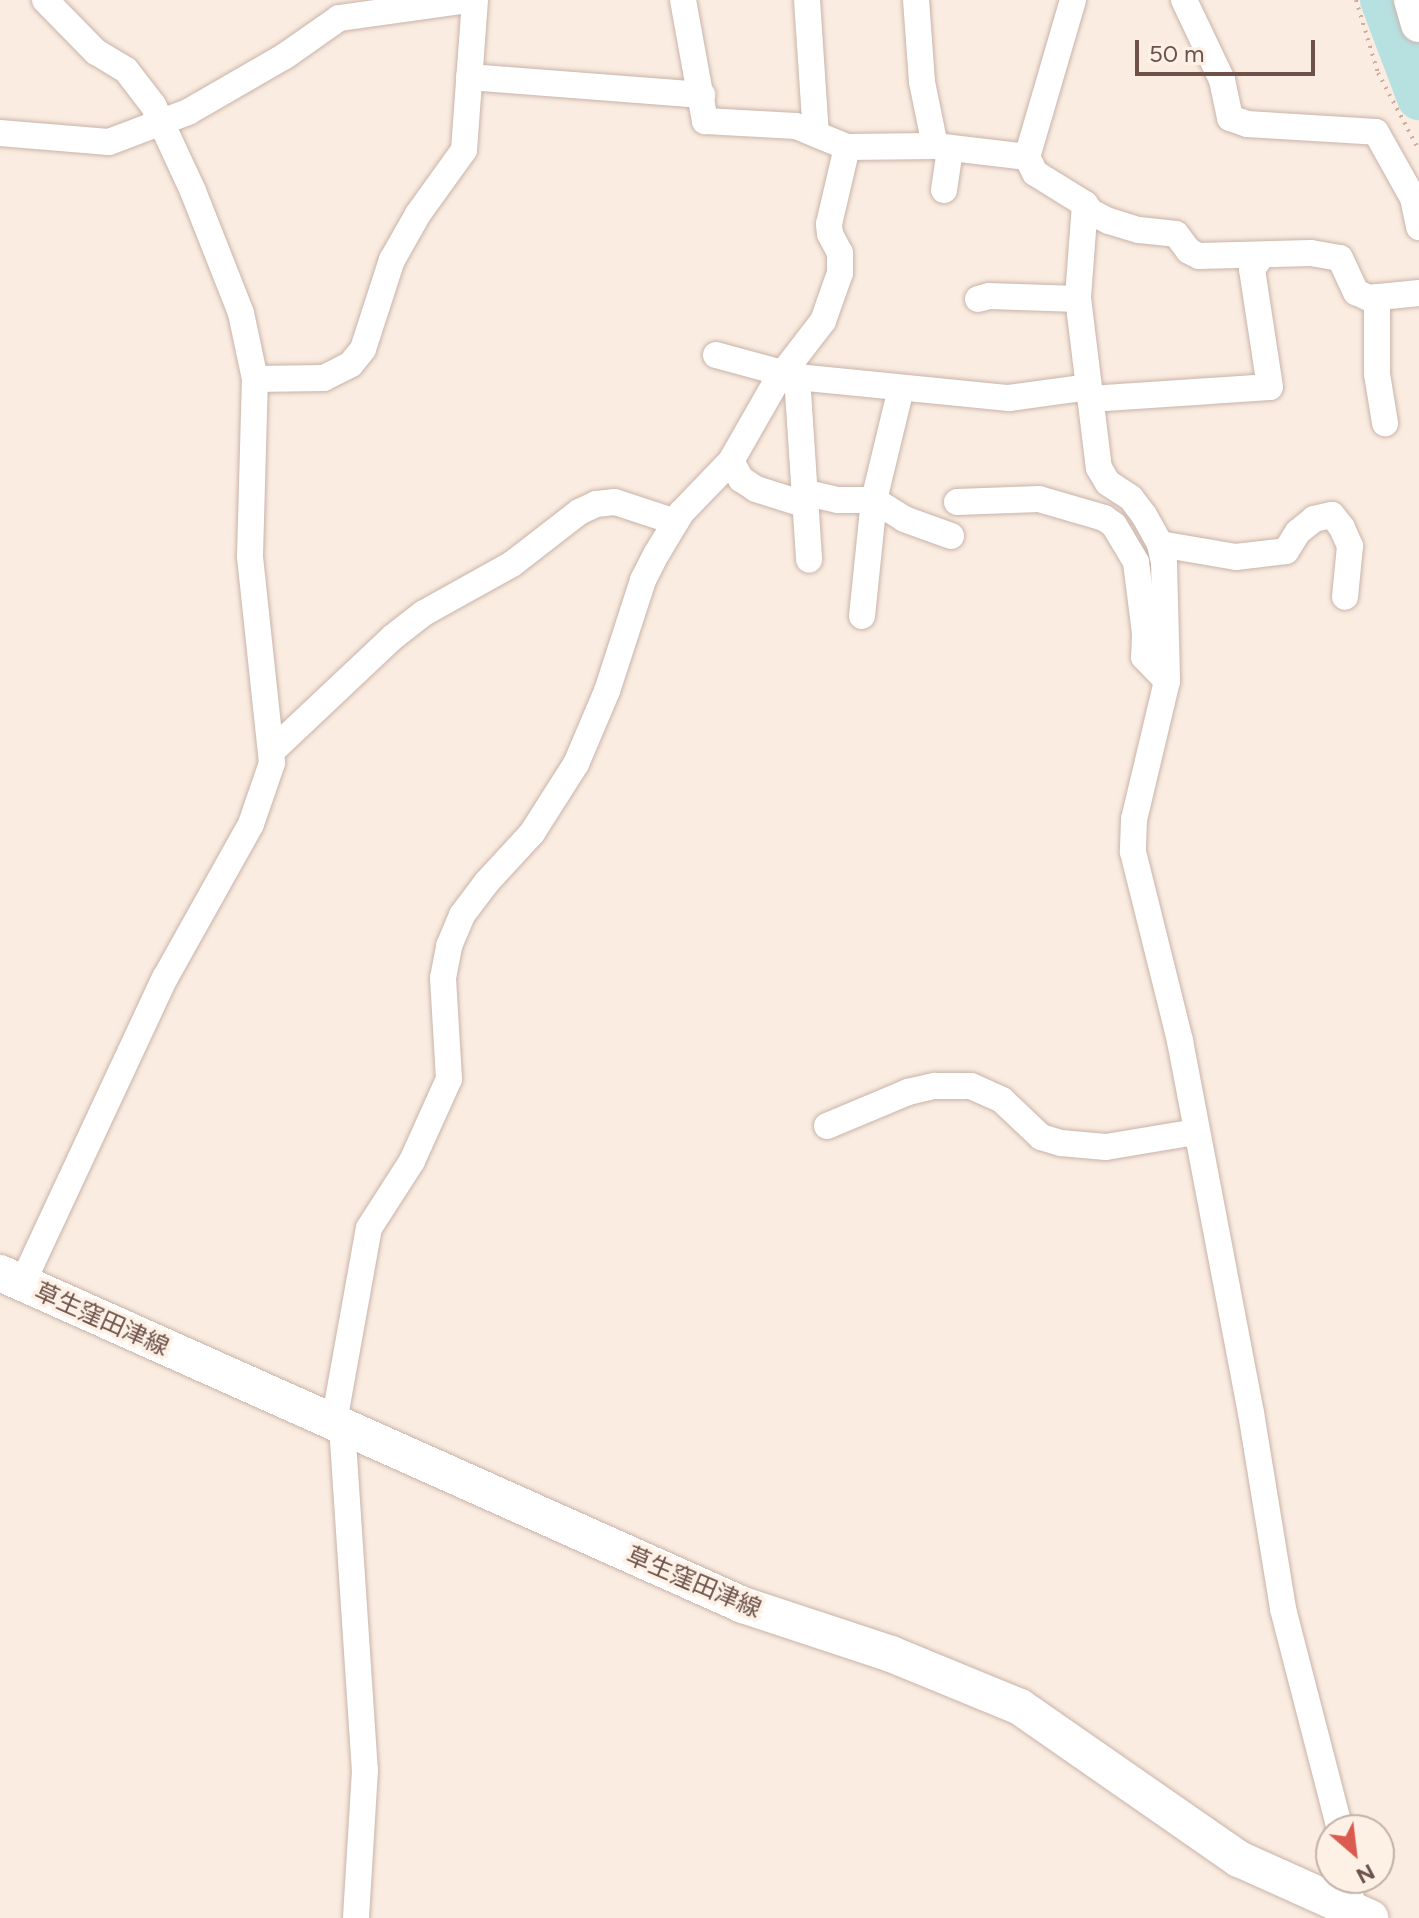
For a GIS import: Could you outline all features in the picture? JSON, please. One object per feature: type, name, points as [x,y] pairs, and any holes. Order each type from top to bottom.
[{"type":"main road","points":[[1412,0],[1419,24]]},
{"type":"main road","name":"草生窪田津線","points":[[11,1278],[743,1605],[891,1654],[1020,1707],[1239,1859],[1357,1901]]},
{"type":"street","points":[[11,1278],[106,1110],[160,989],[251,824],[264,794],[272,751],[250,556],[255,379],[241,313],[163,124],[126,70],[96,52],[45,0]]},
{"type":"street","points":[[0,133],[109,142],[163,124],[285,56],[339,18],[469,0]]},
{"type":"street","points":[[255,379],[324,378],[351,364],[363,349],[392,260],[418,214],[464,150],[475,0]]},
{"type":"street","points":[[683,0],[705,121],[796,126],[847,147],[942,148],[1027,157]]},
{"type":"street","points":[[807,0],[816,134]]},
{"type":"street","points":[[916,0],[922,82],[942,148],[944,190]]},
{"type":"street","points":[[1073,0],[1027,157],[1035,173],[1085,204],[1091,212],[1139,230],[1176,234],[1189,251],[1199,256],[1311,253],[1340,258],[1356,292],[1377,297],[1419,293]]},
{"type":"street","points":[[1184,0],[1222,80],[1230,118],[1247,124],[1376,132],[1413,198],[1419,227]]},
{"type":"street","points":[[469,77],[702,95]]},
{"type":"street","points":[[809,560],[792,375],[834,297],[840,253],[830,234],[829,224],[847,147]]},
{"type":"street","points":[[1085,204],[1078,299],[1099,468],[1108,483],[1131,498],[1160,544],[1167,681],[1134,819],[1133,852],[1180,1041],[1251,1413],[1283,1609],[1336,1814]]},
{"type":"street","points":[[716,355],[792,375],[1009,398],[1270,387],[1252,269],[1262,255]]},
{"type":"street","points":[[978,299],[989,296],[1078,299]]},
{"type":"street","points":[[1377,297],[1377,374],[1385,423]]},
{"type":"street","points":[[356,1918],[365,1770],[338,1424],[369,1228],[412,1161],[449,1079],[443,978],[449,946],[462,915],[486,883],[532,833],[576,764],[607,691],[643,580],[676,522],[731,461],[776,382],[792,375]]},
{"type":"street","points":[[862,616],[874,500],[901,388]]},
{"type":"street","points":[[731,461],[741,479],[756,489],[803,498],[874,500],[904,519],[951,536]]},
{"type":"street","points":[[957,502],[1039,499],[1104,518],[1114,525],[1136,562],[1145,633],[1144,657],[1167,681]]},
{"type":"street","points":[[272,751],[393,637],[424,613],[512,564],[579,512],[596,504],[615,502],[676,522]]},
{"type":"street","points":[[1160,544],[1236,557],[1286,551],[1298,532],[1314,519],[1332,515],[1350,546],[1345,597]]},
{"type":"street","points":[[827,1126],[908,1092],[971,1086],[1002,1100],[1041,1137],[1061,1143],[1106,1147],[1196,1132]]},
{"type":"path","points":[[1356,0],[1378,73],[1419,150]]},
{"type":"waterway","points":[[1382,0],[1419,98]]}]
